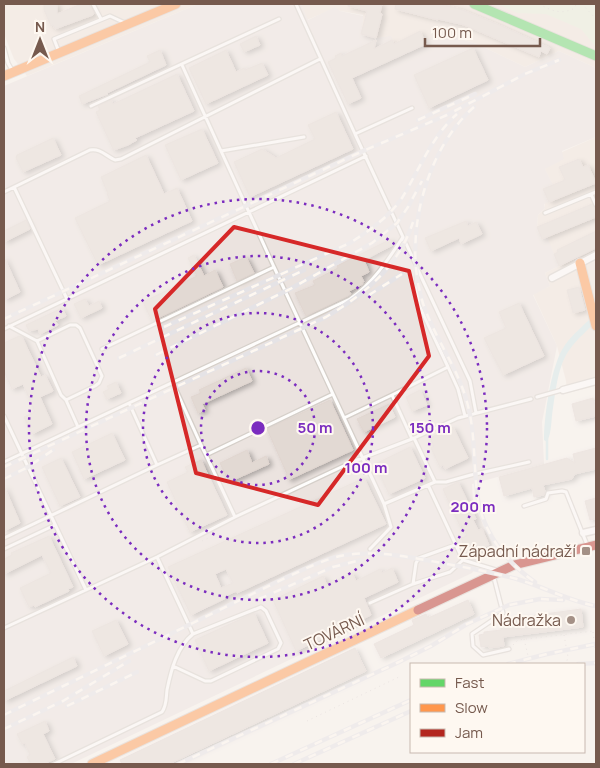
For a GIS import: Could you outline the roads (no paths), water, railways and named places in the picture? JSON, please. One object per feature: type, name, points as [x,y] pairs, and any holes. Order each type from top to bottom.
[{"type":"street","points":[[4,76],[176,4]]},
{"type":"street","points":[[474,4],[596,56]]},
{"type":"street","points":[[552,278],[596,255]]},
{"type":"street","points":[[580,263],[596,326]]},
{"type":"street","points":[[561,391],[596,381]]},
{"type":"street","points":[[583,533],[596,530]]},
{"type":"street","name":"TOVÁRNÍ","points":[[92,764],[514,565],[593,545]]},
{"type":"lane","points":[[93,4],[100,19]]},
{"type":"lane","points":[[296,4],[470,381],[476,413]]},
{"type":"lane","points":[[59,53],[54,39],[100,19],[110,16],[128,24]]},
{"type":"lane","points":[[91,106],[279,19]]},
{"type":"lane","points":[[4,48],[6,63],[14,72]]},
{"type":"lane","points":[[4,192],[90,150],[100,151],[115,160],[121,159],[320,59]]},
{"type":"lane","points":[[182,65],[384,504],[390,527],[370,549]]},
{"type":"lane","points":[[355,134],[412,108]]},
{"type":"lane","points":[[221,151],[304,137]]},
{"type":"lane","points":[[4,329],[366,156]]},
{"type":"lane","points":[[14,187],[67,299]]},
{"type":"lane","points":[[545,213],[596,192]]},
{"type":"lane","points":[[592,194],[596,204]]},
{"type":"lane","points":[[4,462],[341,305],[359,293],[385,265],[403,237]]},
{"type":"lane","points":[[102,349],[274,267]]},
{"type":"lane","points":[[417,267],[418,298],[421,312],[458,389],[465,416]]},
{"type":"lane","points":[[37,341],[70,325],[76,325],[80,328],[101,372],[101,380],[95,386],[66,400]]},
{"type":"lane","points":[[9,326],[37,341],[61,395],[66,400],[78,427]]},
{"type":"lane","points":[[344,418],[448,367]]},
{"type":"lane","points":[[173,383],[235,517]]},
{"type":"lane","points":[[537,397],[561,391]]},
{"type":"lane","points":[[206,455],[333,394]]},
{"type":"lane","points":[[392,395],[435,482]]},
{"type":"lane","points":[[4,628],[362,458],[413,439],[465,416],[531,399]]},
{"type":"lane","points":[[129,403],[157,465]]},
{"type":"lane","points":[[4,416],[86,590]]},
{"type":"lane","points":[[4,427],[8,425]]},
{"type":"lane","points":[[4,538],[201,444]]},
{"type":"lane","points":[[384,504],[435,482],[446,482],[471,474],[529,462]]},
{"type":"lane","points":[[428,485],[463,560],[496,573],[503,613],[472,634],[474,646],[482,655],[509,648]]},
{"type":"lane","points":[[524,506],[546,500],[548,493],[566,492],[583,533],[593,545]]},
{"type":"lane","points":[[4,549],[55,524]]},
{"type":"lane","points":[[413,584],[416,563],[419,558],[455,545]]},
{"type":"lane","points":[[157,557],[193,634]]},
{"type":"lane","points":[[370,603],[413,584],[450,572],[463,560]]},
{"type":"lane","points":[[54,764],[162,712],[166,704],[173,666],[185,642],[193,634],[261,607],[266,611],[281,645],[211,680],[205,680],[173,666]]},
{"type":"waterway","points":[[547,439],[547,459]]},
{"type":"railway","points":[[4,319],[363,151],[447,115],[525,74],[559,60]]},
{"type":"railway","points":[[418,120],[475,94]]},
{"type":"railway","points":[[474,107],[456,126],[441,149],[421,201],[415,257],[418,284],[425,309],[458,378],[467,402],[472,426],[476,488],[481,513],[498,547],[515,566],[535,582]]},
{"type":"railway","points":[[164,327],[350,243],[372,228],[385,218],[402,198],[440,132],[457,114]]},
{"type":"railway","points":[[156,355],[292,288],[372,243],[397,223],[422,181]]},
{"type":"railway","points":[[4,467],[326,317],[354,299],[390,265],[407,238],[413,222]]},
{"type":"railway","points":[[119,358],[304,270]]},
{"type":"railway","points":[[369,295],[402,274]]},
{"type":"railway","points":[[4,479],[28,467],[53,450]]},
{"type":"railway","points":[[4,715],[285,578],[322,562],[345,555],[371,553],[396,555],[473,569],[517,579],[576,601],[596,606]]},
{"type":"railway","points":[[259,599],[333,567],[361,560]]},
{"type":"railway","points":[[178,764],[399,662],[431,646],[467,624],[509,605],[540,599],[563,600]]},
{"type":"railway","points":[[512,663],[596,644]]},
{"type":"railway","points":[[4,729],[63,701],[129,661]]},
{"type":"railway","points":[[585,664],[596,663]]},
{"type":"railway","points":[[67,706],[137,672]]},
{"type":"railway","points":[[271,764],[410,700]]},
{"type":"railway","points":[[294,764],[410,711]]},
{"type":"place","name":"Západní nádraží","points":[[586,551]]},
{"type":"place","name":"Nádražka","points":[[571,620]]}]
